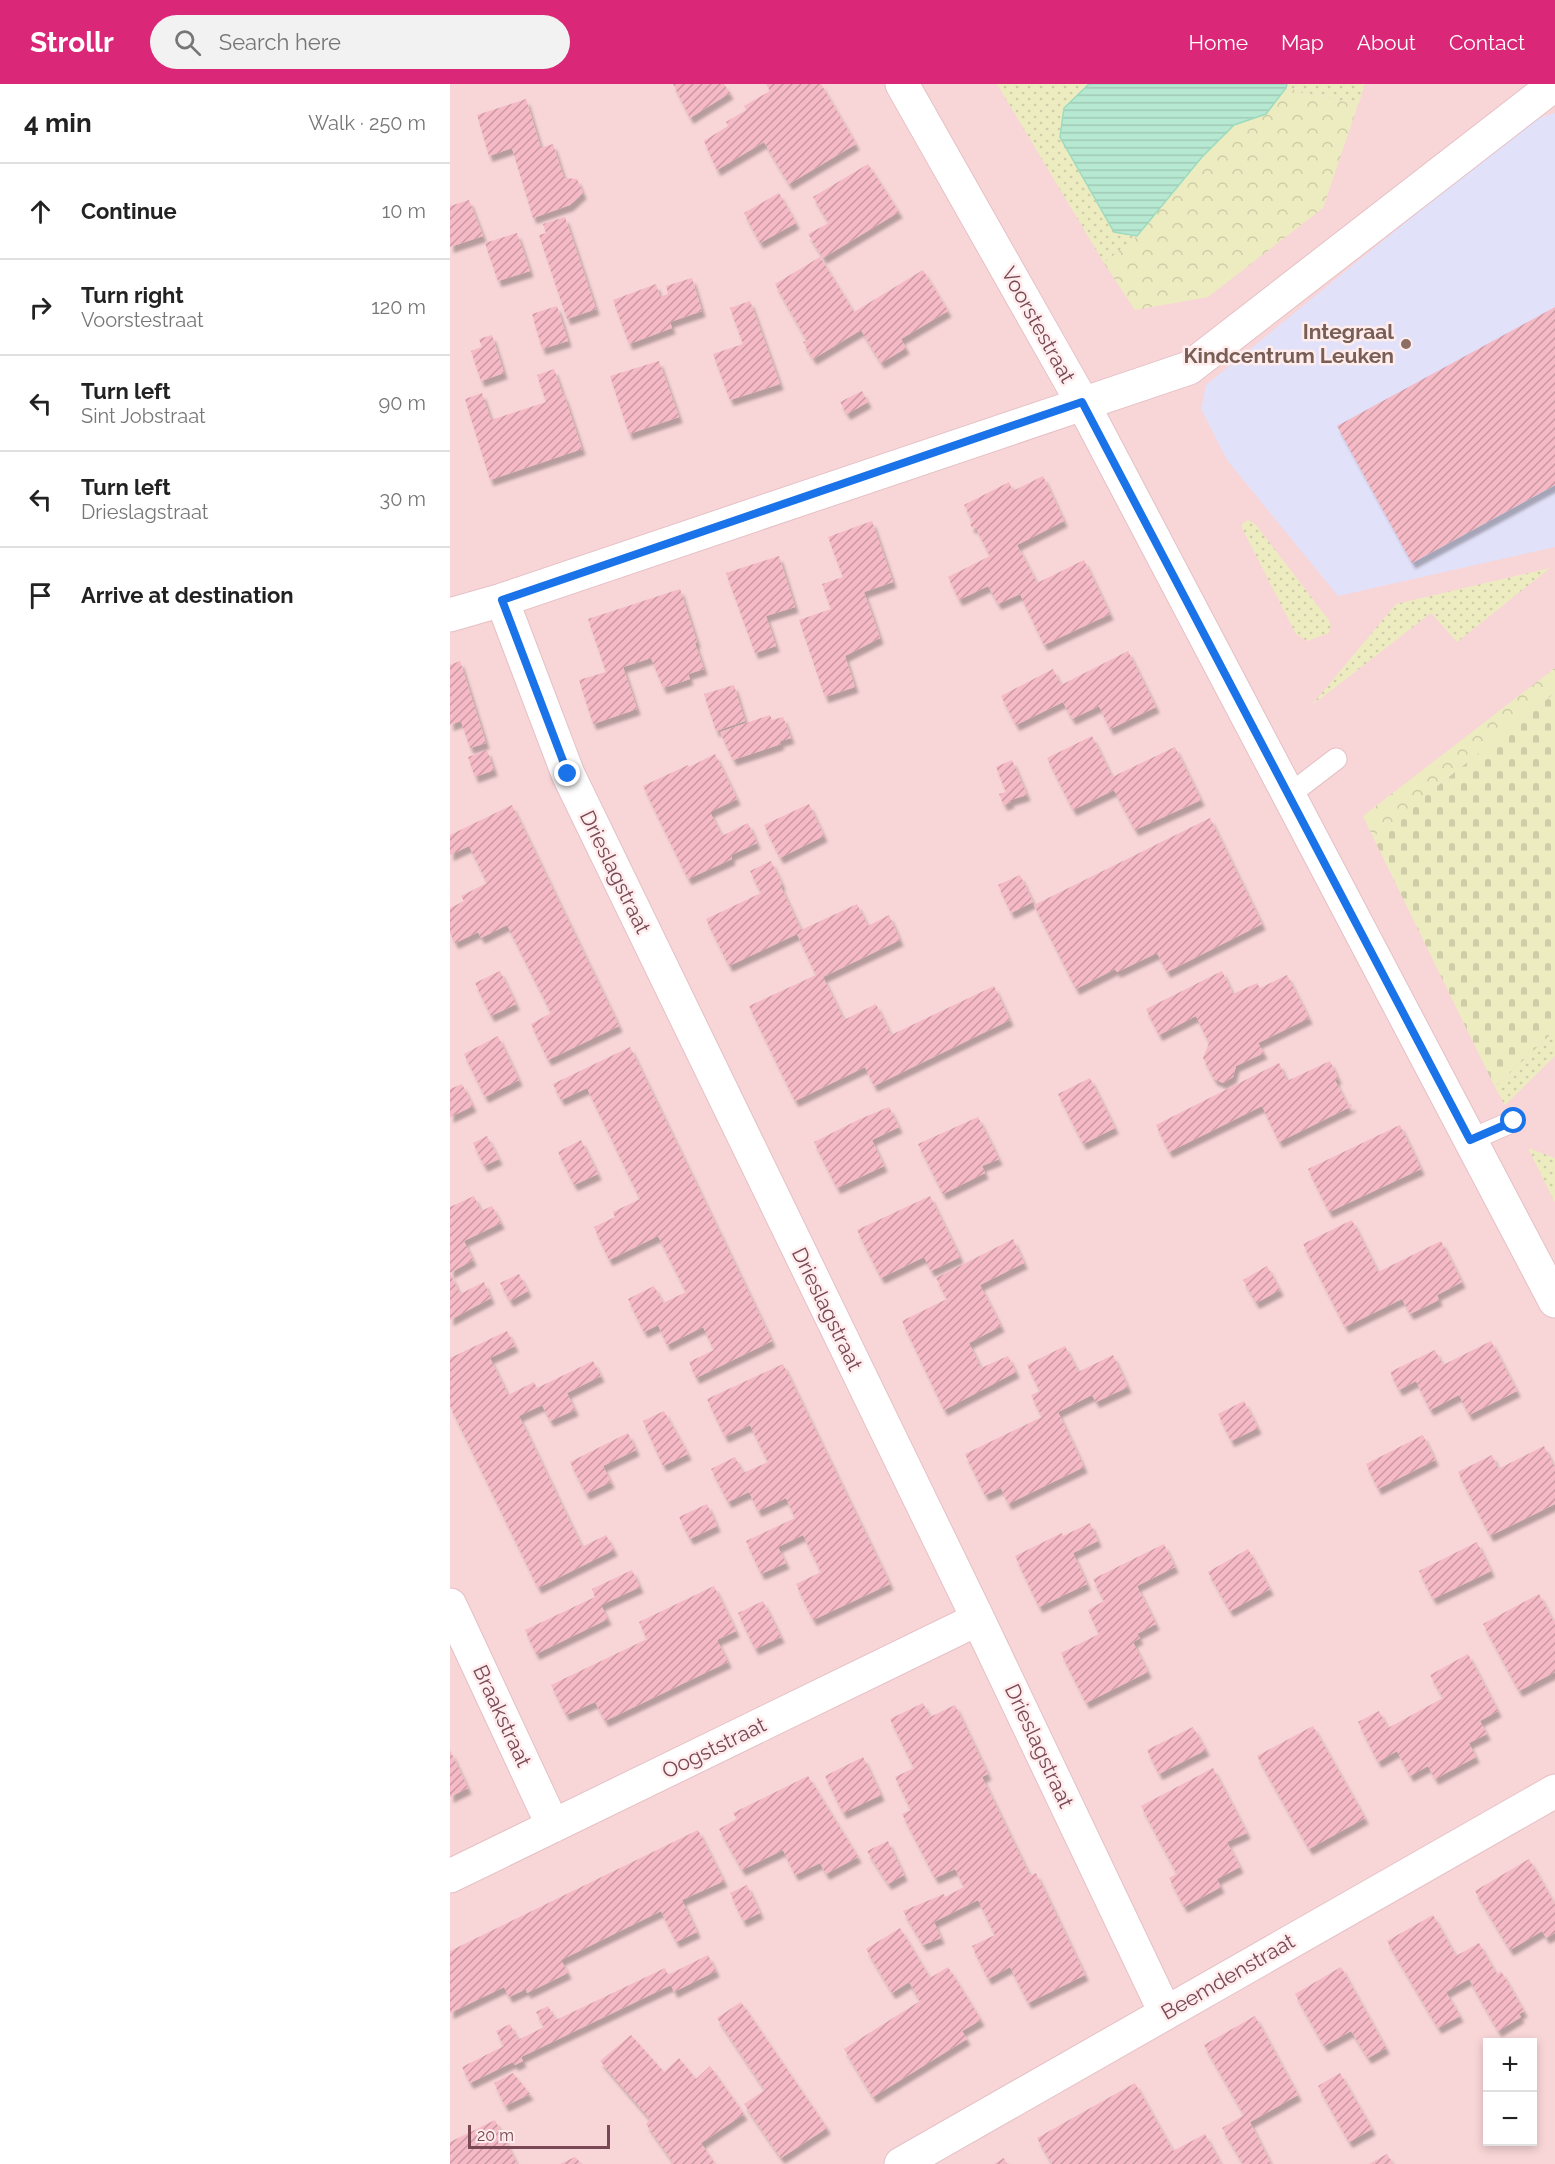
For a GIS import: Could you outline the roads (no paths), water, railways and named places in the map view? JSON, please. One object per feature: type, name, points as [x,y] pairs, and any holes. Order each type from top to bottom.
[{"type":"street","name":"Voorstestraat","points":[[902,84],[1082,402],[1555,1301]]},
{"type":"street","points":[[450,615],[502,600],[1082,402],[1189,368],[1550,88],[1555,88]]},
{"type":"street","name":"Drieslagstraat","points":[[502,600],[568,774],[978,1619],[1166,2013]]},
{"type":"street","name":"Braakstraat","points":[[450,1605],[553,1826]]},
{"type":"street","name":"Oogststraat","points":[[450,1876],[978,1619]]},
{"type":"street","name":"Beemdenstraat","points":[[901,2164],[1555,1791]]},
{"type":"lane","points":[[1289,795],[1336,759]]},
{"type":"lane","points":[[1470,1140],[1514,1121]]},
{"type":"place","name":"Integraal Kindcentrum Leuken","points":[[1406,344]]}]
